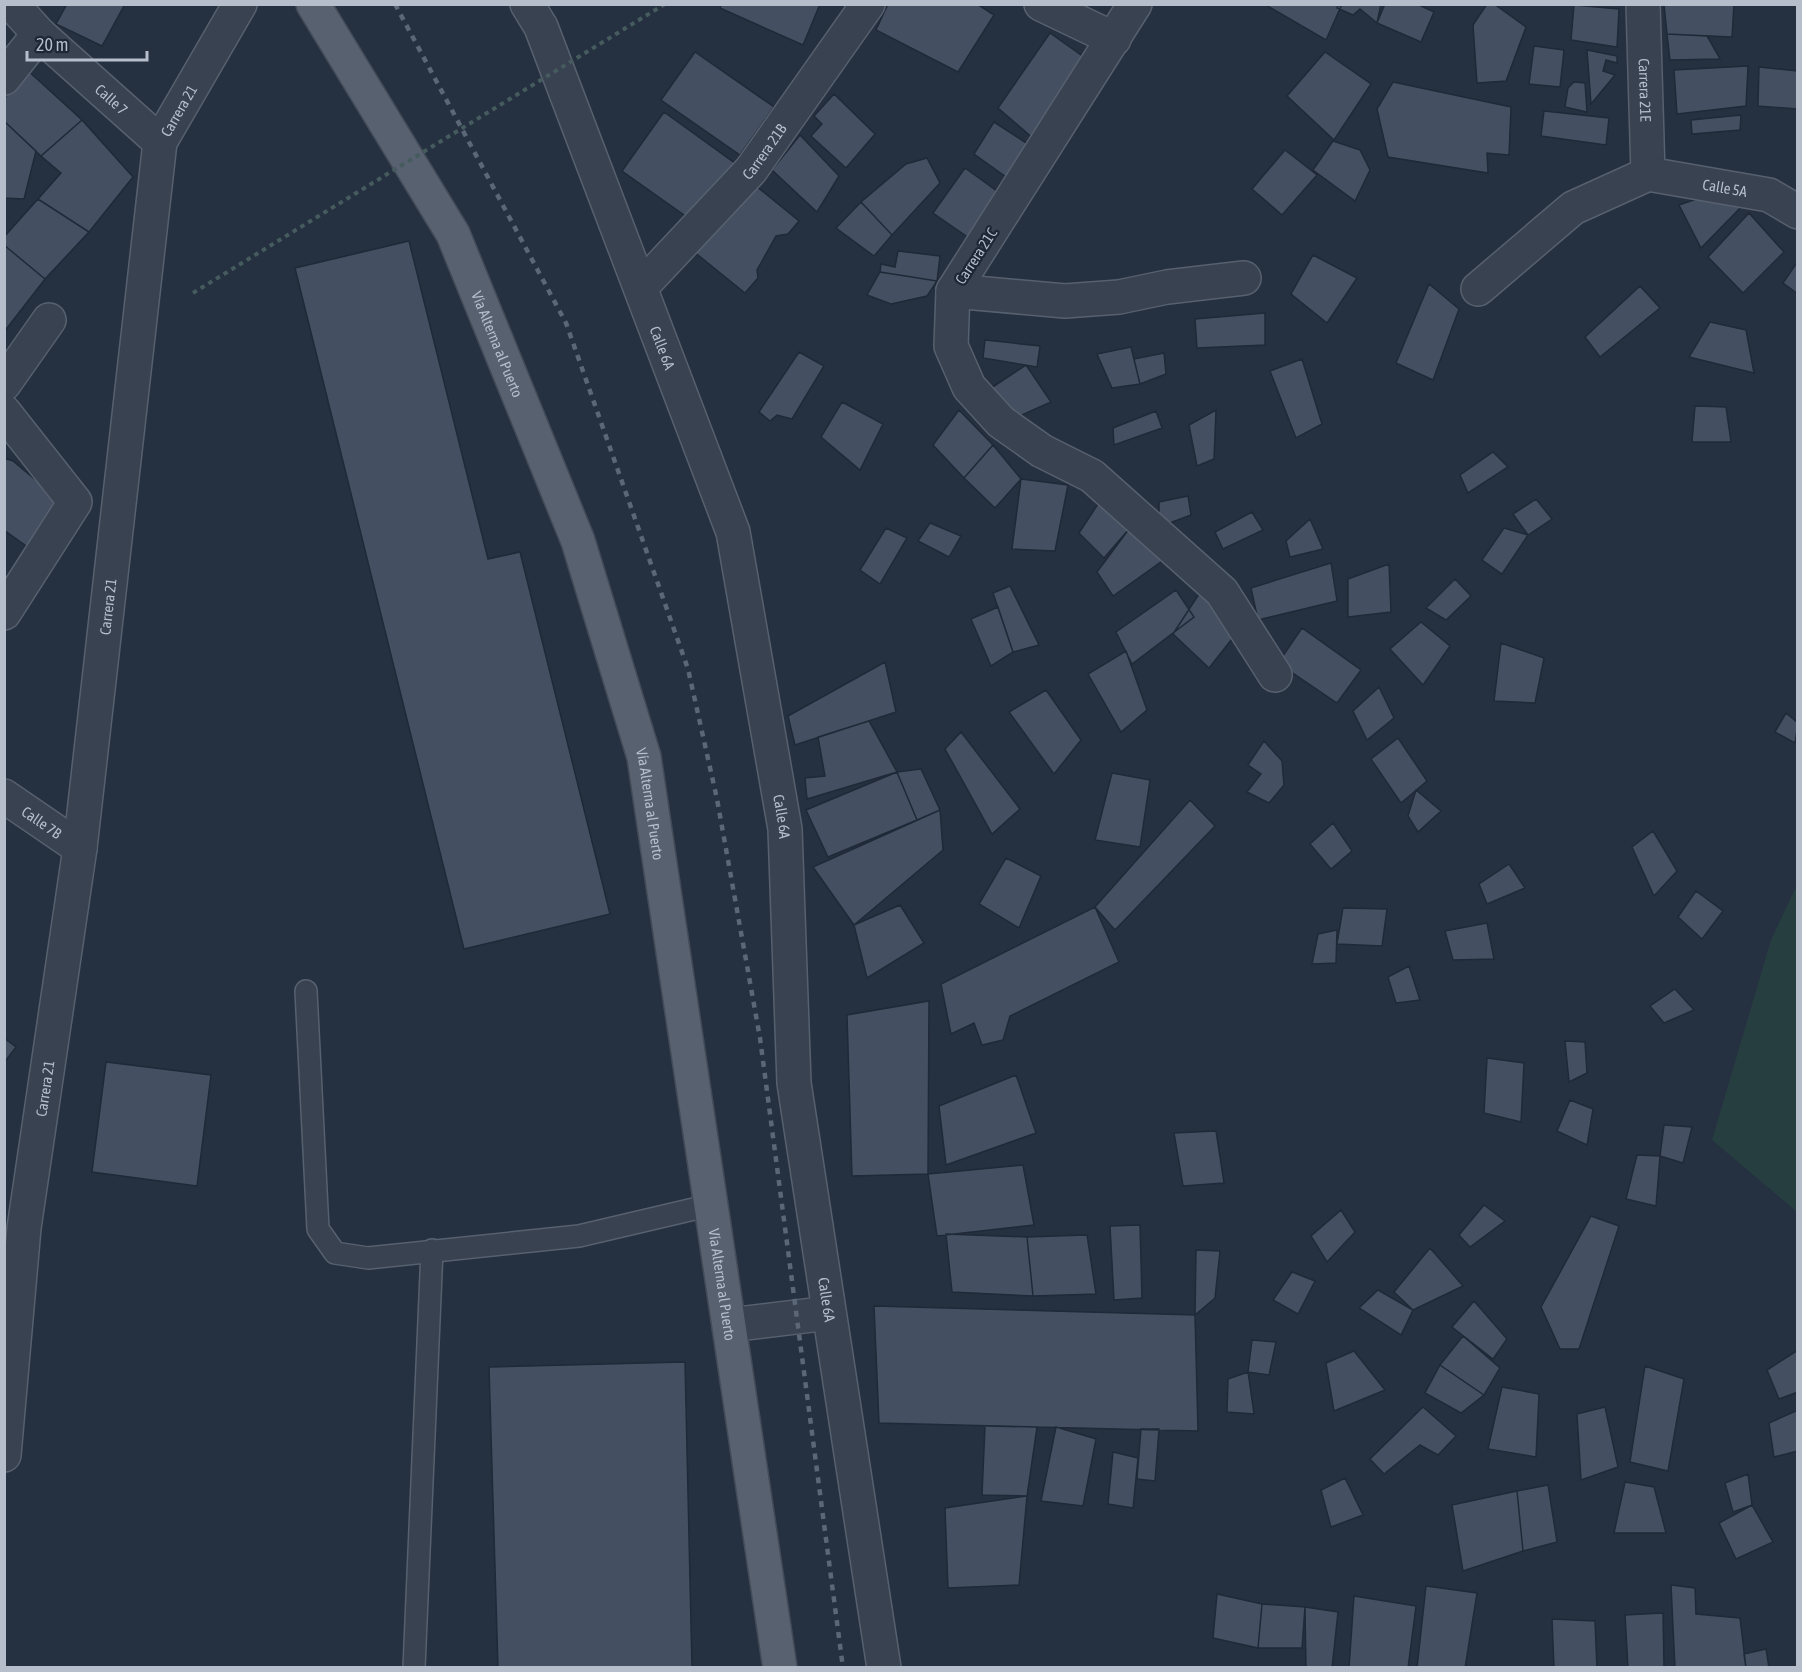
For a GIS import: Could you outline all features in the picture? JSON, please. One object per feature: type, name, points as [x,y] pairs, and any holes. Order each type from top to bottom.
[{"type":"main road","name":"Vía Alterna al Puerto","points":[[314,4],[453,234],[578,541],[644,757],[780,1668]]},
{"type":"street","name":"Calle 7","points":[[12,4],[39,34],[160,142]]},
{"type":"street","name":"Carrera 21","points":[[5,1440],[14,1220],[80,848],[160,142],[240,4]]},
{"type":"street","name":"Carrera 21B","points":[[642,285],[751,170],[868,4]]},
{"type":"street","points":[[1041,4],[1114,39]]},
{"type":"street","name":"Carrera 21C","points":[[1135,4],[953,291],[1065,301],[1119,297],[1167,286],[1244,278]]},
{"type":"street","name":"Carrera 21E","points":[[1643,4],[1648,174]]},
{"type":"street","name":"Calle 6A","points":[[540,12],[734,532],[785,829],[794,1083],[884,1668]]},
{"type":"street","points":[[4,78],[39,34]]},
{"type":"street","points":[[1478,289],[1573,208],[1648,174]]},
{"type":"street","name":"Calle 5A","points":[[1648,174],[1769,195],[1797,212]]},
{"type":"street","points":[[953,291],[951,346],[969,387],[1010,428],[1042,451],[1092,476],[1222,592],[1275,675]]},
{"type":"street","points":[[4,384],[49,320]]},
{"type":"street","points":[[4,412],[75,502],[4,613]]},
{"type":"street","name":"Calle 7B","points":[[4,796],[80,848]]},
{"type":"street","points":[[729,1325],[829,1313]]},
{"type":"lane","points":[[306,991],[318,1229],[335,1253],[368,1258],[579,1236],[711,1205]]},
{"type":"lane","points":[[414,1668],[432,1250]]},
{"type":"path","points":[[193,293],[665,4]]},
{"type":"green space","points":[[1797,885],[1797,1212],[1712,1140],[1771,940]]},
{"type":"building","points":[[67,4],[125,4],[102,46],[56,24]]},
{"type":"building","points":[[722,4],[820,4],[803,45],[720,8]]},
{"type":"building","points":[[888,4],[977,4],[994,15],[958,72],[876,30]]},
{"type":"building","points":[[1264,4],[1342,4],[1326,40]]},
{"type":"building","points":[[1339,4],[1381,4],[1377,23],[1360,9],[1353,15],[1337,8]]},
{"type":"building","points":[[1385,4],[1417,4],[1434,12],[1421,42],[1377,23]]},
{"type":"building","points":[[1487,4],[1494,4],[1526,27],[1506,81],[1477,83],[1473,25]]},
{"type":"building","points":[[1664,4],[1734,4],[1732,37],[1667,34]]},
{"type":"building","points":[[1574,5],[1619,9],[1617,47],[1571,40]]},
{"type":"building","points":[[1050,33],[1088,60],[1035,140],[998,108]]},
{"type":"building","points":[[1667,34],[1707,36],[1720,59],[1670,60]]},
{"type":"building","points":[[1534,46],[1564,50],[1560,87],[1529,84]]},
{"type":"building","points":[[1587,50],[1617,56],[1617,63],[1606,60],[1603,71],[1615,75],[1591,104]]},
{"type":"building","points":[[695,52],[774,107],[740,155],[661,100]]},
{"type":"building","points":[[1325,52],[1371,84],[1334,140],[1287,96]]},
{"type":"building","points":[[1748,66],[1746,106],[1677,114],[1674,70]]},
{"type":"building","points":[[1759,67],[1798,71],[1798,109],[1758,106]]},
{"type":"building","points":[[25,68],[82,120],[41,156],[4,121],[4,99]]},
{"type":"building","points":[[1393,82],[1511,107],[1509,155],[1487,153],[1488,173],[1388,157],[1377,109]]},
{"type":"building","points":[[1574,82],[1585,83],[1587,112],[1565,107],[1568,88]]},
{"type":"building","points":[[834,94],[875,134],[846,168],[811,136],[822,124],[814,116]]},
{"type":"building","points":[[1544,111],[1609,118],[1606,145],[1541,136]]},
{"type":"building","points":[[664,112],[736,164],[694,222],[622,171]]},
{"type":"building","points":[[1741,115],[1740,130],[1692,134],[1691,120]]},
{"type":"building","points":[[82,120],[133,177],[89,232],[38,199],[61,173],[41,156]]},
{"type":"building","points":[[4,121],[36,151],[24,199],[4,198]]},
{"type":"building","points":[[994,122],[1031,146],[1009,179],[974,154]]},
{"type":"building","points":[[800,135],[839,176],[817,212],[772,170]]},
{"type":"building","points":[[1333,141],[1360,150],[1370,170],[1355,201],[1313,170]]},
{"type":"building","points":[[1285,150],[1317,175],[1282,215],[1252,189]]},
{"type":"building","points":[[927,158],[940,183],[892,235],[861,202],[906,164]]},
{"type":"building","points":[[965,168],[1001,194],[969,238],[933,213]]},
{"type":"building","points":[[750,181],[799,221],[788,234],[776,236],[757,270],[758,278],[745,293],[693,251]]},
{"type":"building","points":[[1720,191],[1745,203],[1701,248],[1679,205]]},
{"type":"building","points":[[38,199],[89,232],[45,279],[4,245],[4,237]]},
{"type":"building","points":[[861,202],[892,235],[874,256],[836,228]]},
{"type":"building","points":[[1749,213],[1784,252],[1743,293],[1708,257]]},
{"type":"building","points":[[409,241],[488,559],[520,552],[610,914],[464,949],[295,268]]},
{"type":"building","points":[[4,245],[45,279],[4,332]]},
{"type":"building","points":[[898,251],[940,256],[937,281],[880,272],[881,264],[895,267]]},
{"type":"building","points":[[1313,255],[1357,278],[1327,323],[1291,294]]},
{"type":"building","points":[[1798,261],[1798,294],[1783,283]]},
{"type":"building","points":[[880,272],[937,281],[927,296],[891,304],[867,295]]},
{"type":"building","points":[[1429,284],[1459,309],[1433,380],[1396,363]]},
{"type":"building","points":[[1640,286],[1660,308],[1600,357],[1585,337]]},
{"type":"building","points":[[1265,313],[1265,345],[1197,348],[1195,319]]},
{"type":"building","points":[[1710,322],[1746,330],[1754,373],[1689,357]]},
{"type":"building","points":[[985,340],[1040,346],[1037,367],[983,358]]},
{"type":"building","points":[[1131,347],[1140,384],[1112,388],[1097,354]]},
{"type":"building","points":[[799,352],[824,366],[792,419],[777,415],[770,421],[759,412]]},
{"type":"building","points":[[1164,353],[1166,374],[1140,384],[1134,359]]},
{"type":"building","points":[[1302,359],[1322,424],[1296,438],[1270,371]]},
{"type":"building","points":[[1026,365],[1051,402],[1008,421],[982,394]]},
{"type":"building","points":[[842,402],[883,424],[860,470],[821,437]]},
{"type":"building","points":[[1695,406],[1726,407],[1731,442],[1692,442]]},
{"type":"building","points":[[959,410],[993,445],[964,478],[933,445]]},
{"type":"building","points":[[1216,410],[1214,459],[1197,466],[1189,425]]},
{"type":"building","points":[[1156,411],[1162,428],[1114,445],[1113,428]]},
{"type":"building","points":[[993,445],[1021,479],[995,508],[964,478]]},
{"type":"building","points":[[1493,452],[1508,467],[1468,493],[1460,475]]},
{"type":"building","points":[[4,458],[13,461],[62,502],[36,553],[4,530]]},
{"type":"building","points":[[1021,479],[1068,485],[1055,551],[1012,549]]},
{"type":"building","points":[[1188,496],[1191,515],[1159,527],[1159,502]]},
{"type":"building","points":[[1536,499],[1552,519],[1528,535],[1513,514]]},
{"type":"building","points":[[1100,501],[1129,529],[1104,558],[1079,533]]},
{"type":"building","points":[[1252,512],[1263,530],[1223,549],[1215,532]]},
{"type":"building","points":[[1310,519],[1323,549],[1290,557],[1286,541]]},
{"type":"building","points":[[930,523],[961,536],[949,557],[918,541]]},
{"type":"building","points":[[886,528],[907,538],[880,584],[860,570]]},
{"type":"building","points":[[1504,528],[1528,535],[1502,574],[1482,560]]},
{"type":"building","points":[[1129,529],[1165,559],[1113,596],[1097,572]]},
{"type":"building","points":[[1331,563],[1337,601],[1258,620],[1251,588]]},
{"type":"building","points":[[1389,564],[1391,612],[1348,617],[1348,579]]},
{"type":"building","points":[[1455,579],[1471,596],[1446,620],[1426,608]]},
{"type":"building","points":[[1010,586],[1039,645],[1013,652],[993,593]]},
{"type":"building","points":[[1176,590],[1194,617],[1132,664],[1116,632]]},
{"type":"building","points":[[1199,594],[1239,630],[1209,668],[1173,634]]},
{"type":"building","points":[[998,607],[1013,652],[991,666],[971,619]]},
{"type":"building","points":[[1421,622],[1450,646],[1423,685],[1390,649]]},
{"type":"building","points":[[1302,628],[1361,670],[1337,703],[1278,663]]},
{"type":"building","points":[[1501,643],[1544,658],[1535,703],[1494,701]]},
{"type":"building","points":[[1126,651],[1147,710],[1121,732],[1088,674]]},
{"type":"building","points":[[885,662],[896,712],[795,745],[788,716]]},
{"type":"building","points":[[1379,687],[1394,718],[1367,740],[1353,711]]},
{"type":"building","points":[[1046,690],[1081,740],[1054,774],[1009,712]]},
{"type":"building","points":[[1786,713],[1798,723],[1795,743],[1775,732]]},
{"type":"building","points":[[869,721],[897,772],[807,799],[805,778],[825,776],[818,737]]},
{"type":"building","points":[[961,732],[1020,809],[992,834],[945,749]]},
{"type":"building","points":[[1398,738],[1427,781],[1401,803],[1371,759]]},
{"type":"building","points":[[1264,741],[1282,761],[1284,785],[1269,803],[1247,792],[1261,774],[1248,765]]},
{"type":"building","points":[[921,769],[940,810],[917,820],[897,772]]},
{"type":"building","points":[[897,772],[917,820],[828,857],[806,810]]},
{"type":"building","points":[[1112,773],[1150,780],[1140,847],[1095,840]]},
{"type":"building","points":[[1416,790],[1441,811],[1418,832],[1408,816]]},
{"type":"building","points":[[1190,800],[1215,826],[1115,930],[1095,907]]},
{"type":"building","points":[[940,810],[943,850],[854,925],[813,867]]},
{"type":"building","points":[[1333,823],[1352,851],[1331,869],[1310,844]]},
{"type":"building","points":[[1653,831],[1677,871],[1654,896],[1632,847]]},
{"type":"building","points":[[1006,858],[1041,876],[1019,928],[979,904]]},
{"type":"building","points":[[1509,864],[1525,888],[1487,904],[1479,884]]},
{"type":"building","points":[[1696,891],[1723,911],[1702,939],[1678,917]]},
{"type":"building","points":[[900,905],[924,943],[867,978],[854,925]]},
{"type":"building","points":[[1095,907],[1119,962],[1010,1016],[1003,1040],[982,1045],[974,1023],[951,1034],[941,984]]},
{"type":"building","points":[[1343,908],[1387,909],[1382,946],[1337,944]]},
{"type":"building","points":[[1487,923],[1494,959],[1453,960],[1445,931]]},
{"type":"building","points":[[1337,930],[1336,963],[1312,964],[1318,934]]},
{"type":"building","points":[[1409,966],[1420,1000],[1396,1003],[1388,977]]},
{"type":"building","points":[[1675,989],[1694,1010],[1664,1023],[1650,1006]]},
{"type":"building","points":[[929,1001],[928,1174],[852,1176],[847,1015]]},
{"type":"building","points":[[4,1038],[16,1047],[4,1063]]},
{"type":"building","points":[[1565,1041],[1585,1042],[1587,1073],[1569,1082]]},
{"type":"building","points":[[1487,1058],[1524,1063],[1521,1122],[1484,1113]]},
{"type":"building","points":[[106,1062],[211,1075],[197,1186],[92,1172]]},
{"type":"building","points":[[1016,1075],[1036,1133],[946,1165],[939,1106]]},
{"type":"building","points":[[1570,1100],[1593,1109],[1587,1145],[1557,1131]]},
{"type":"building","points":[[1664,1125],[1692,1127],[1683,1163],[1660,1156]]},
{"type":"building","points":[[1216,1131],[1224,1183],[1183,1186],[1174,1133]]},
{"type":"building","points":[[1637,1155],[1660,1156],[1656,1206],[1626,1199]]},
{"type":"building","points":[[1023,1165],[1034,1225],[937,1236],[928,1174]]},
{"type":"building","points":[[1484,1205],[1505,1221],[1470,1247],[1459,1235]]},
{"type":"building","points":[[1341,1210],[1355,1232],[1327,1262],[1311,1236]]},
{"type":"building","points":[[1591,1216],[1619,1226],[1579,1349],[1560,1349],[1541,1307]]},
{"type":"building","points":[[1140,1225],[1142,1298],[1114,1300],[1110,1226]]},
{"type":"building","points":[[946,1234],[1027,1237],[1033,1296],[952,1292]]},
{"type":"building","points":[[1087,1235],[1096,1294],[1033,1296],[1027,1237]]},
{"type":"building","points":[[1430,1248],[1463,1286],[1413,1310],[1394,1292]]},
{"type":"building","points":[[1196,1250],[1220,1251],[1215,1298],[1195,1315]]},
{"type":"building","points":[[1292,1272],[1315,1281],[1298,1314],[1273,1300]]},
{"type":"building","points":[[1378,1290],[1413,1310],[1401,1335],[1359,1308]]},
{"type":"building","points":[[1474,1301],[1507,1339],[1493,1359],[1452,1327]]},
{"type":"building","points":[[874,1306],[1195,1315],[1198,1431],[879,1423]]},
{"type":"building","points":[[1463,1336],[1500,1368],[1484,1395],[1440,1365]]},
{"type":"building","points":[[1252,1340],[1276,1342],[1269,1375],[1248,1372]]},
{"type":"building","points":[[1798,1350],[1798,1392],[1779,1399],[1767,1370]]},
{"type":"building","points":[[1354,1351],[1385,1390],[1334,1411],[1326,1363]]},
{"type":"building","points":[[685,1362],[692,1668],[498,1668],[489,1367]]},
{"type":"building","points":[[1440,1365],[1484,1395],[1461,1413],[1425,1393]]},
{"type":"building","points":[[1645,1366],[1684,1379],[1668,1471],[1630,1462]]},
{"type":"building","points":[[1248,1372],[1254,1414],[1227,1412],[1228,1379]]},
{"type":"building","points":[[1502,1387],[1539,1394],[1536,1457],[1488,1449]]},
{"type":"building","points":[[1423,1407],[1456,1436],[1438,1455],[1420,1445],[1384,1474],[1370,1459]]},
{"type":"building","points":[[1605,1407],[1618,1467],[1581,1480],[1577,1414]]},
{"type":"building","points":[[1798,1410],[1798,1451],[1774,1457],[1769,1423]]},
{"type":"building","points":[[985,1426],[1037,1427],[1027,1496],[982,1495]]},
{"type":"building","points":[[1056,1427],[1096,1439],[1083,1506],[1041,1501]]},
{"type":"building","points":[[1141,1429],[1159,1429],[1155,1481],[1137,1479]]},
{"type":"building","points":[[1113,1452],[1138,1458],[1133,1508],[1108,1504]]},
{"type":"building","points":[[1748,1474],[1752,1505],[1733,1512],[1725,1483]]},
{"type":"building","points":[[1345,1478],[1363,1515],[1331,1527],[1321,1490]]},
{"type":"building","points":[[1625,1482],[1654,1487],[1666,1533],[1614,1533]]},
{"type":"building","points":[[1548,1485],[1557,1542],[1523,1551],[1517,1491]]},
{"type":"building","points":[[1517,1491],[1523,1551],[1463,1571],[1452,1505]]},
{"type":"building","points":[[1027,1496],[1019,1585],[948,1588],[945,1508]]},
{"type":"building","points":[[1752,1505],[1773,1542],[1736,1559],[1719,1523]]},
{"type":"building","points":[[1671,1585],[1695,1588],[1696,1614],[1740,1618],[1746,1668],[1675,1668]]},
{"type":"building","points":[[1426,1586],[1477,1593],[1465,1668],[1417,1668]]},
{"type":"building","points":[[1217,1594],[1262,1604],[1258,1648],[1213,1638]]},
{"type":"building","points":[[1354,1596],[1416,1606],[1408,1668],[1349,1668]]},
{"type":"building","points":[[1262,1604],[1305,1607],[1302,1648],[1258,1648]]},
{"type":"building","points":[[1305,1607],[1338,1612],[1332,1668],[1306,1668]]},
{"type":"building","points":[[1663,1613],[1664,1668],[1628,1668],[1625,1615]]},
{"type":"building","points":[[1552,1619],[1595,1621],[1597,1668],[1554,1668]]},
{"type":"building","points":[[1766,1649],[1769,1668],[1746,1668],[1744,1654]]},
{"type":"railway","points":[[395,4],[566,323],[688,669],[717,799],[760,1038],[843,1668]]}]
